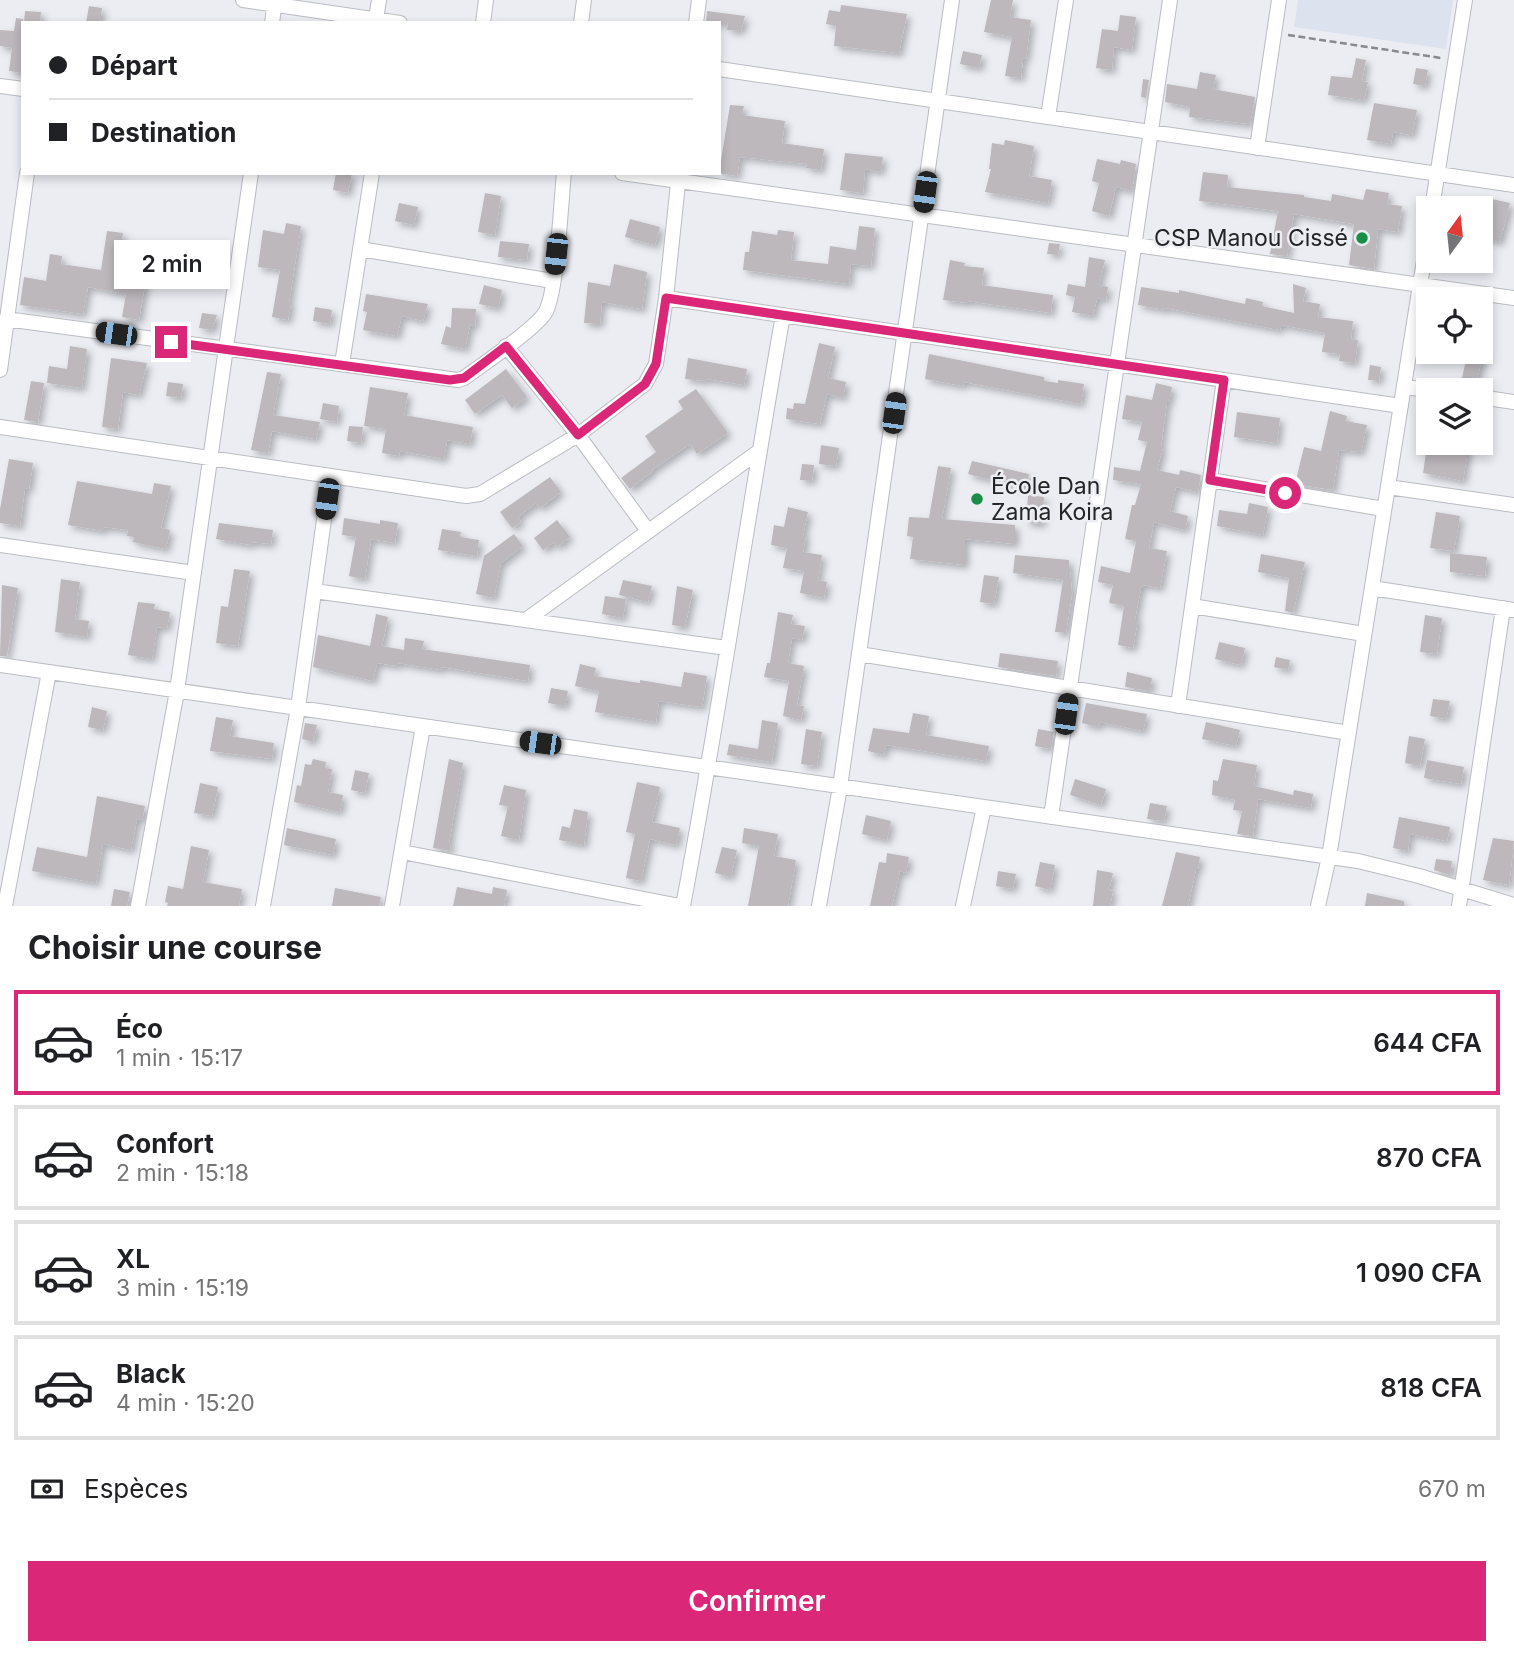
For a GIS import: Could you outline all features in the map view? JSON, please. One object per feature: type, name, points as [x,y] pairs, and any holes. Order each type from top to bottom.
[{"type":"street","points":[[243,0],[275,2],[388,21]]},
{"type":"street","points":[[376,19],[379,0]]},
{"type":"street","points":[[483,21],[486,0]]},
{"type":"street","points":[[581,21],[584,0]]},
{"type":"street","points":[[696,21],[699,0]]},
{"type":"street","points":[[819,906],[840,787],[952,0]]},
{"type":"street","points":[[1048,117],[1066,0]]},
{"type":"street","points":[[1051,817],[1170,0]]},
{"type":"street","points":[[1257,148],[1279,0]]},
{"type":"street","points":[[1434,196],[1465,0]]},
{"type":"street","points":[[272,21],[275,2]]},
{"type":"street","points":[[721,69],[1514,185]]},
{"type":"street","points":[[0,86],[21,89]]},
{"type":"street","points":[[0,370],[27,175]]},
{"type":"street","points":[[138,906],[177,691],[251,175]]},
{"type":"street","points":[[342,364],[372,175]]},
{"type":"street","points":[[6,319],[458,380],[541,319],[546,312],[553,281],[565,175]]},
{"type":"street","points":[[650,175],[1514,298]]},
{"type":"street","points":[[0,426],[474,496],[578,435],[645,384],[652,374],[656,364],[666,298],[679,177]]},
{"type":"street","points":[[360,249],[553,281]]},
{"type":"street","points":[[1318,906],[1329,857],[1422,273]]},
{"type":"street","points":[[666,298],[1401,406]]},
{"type":"street","points":[[402,852],[682,906],[709,768],[758,452],[783,315]]},
{"type":"street","points":[[506,346],[578,435],[648,531]]},
{"type":"street","points":[[1178,705],[1224,380]]},
{"type":"street","points":[[1404,387],[1416,388]]},
{"type":"street","points":[[1493,399],[1514,402]]},
{"type":"street","points":[[526,620],[758,452]]},
{"type":"street","points":[[263,906],[298,708],[330,476]]},
{"type":"street","points":[[1210,480],[1384,509]]},
{"type":"street","points":[[1388,487],[1514,505]]},
{"type":"street","points":[[0,545],[194,573]]},
{"type":"street","points":[[1372,588],[1508,609],[1459,906]]},
{"type":"street","points":[[314,591],[727,648]]},
{"type":"street","points":[[1192,606],[1364,634]]},
{"type":"street","points":[[859,654],[1349,733]]},
{"type":"street","points":[[0,665],[1329,857],[1388,867],[1514,905]]},
{"type":"street","points":[[5,906],[49,672]]},
{"type":"street","points":[[392,906],[423,726]]},
{"type":"street","points":[[963,906],[984,807]]},
{"type":"path","points":[[1275,33],[1456,60]]},
{"type":"shaded area","points":[[1298,0],[1453,0],[1446,49],[1294,27]]},
{"type":"building","points":[[991,0],[1013,0],[1010,17],[1031,20],[1021,78],[1005,76],[1012,37],[984,32]]},
{"type":"building","points":[[841,5],[907,14],[899,53],[834,46],[836,26],[826,24],[829,10],[840,12]]},
{"type":"building","points":[[89,6],[102,8],[100,21],[86,21]]},
{"type":"building","points":[[25,11],[41,12],[40,21],[24,21]]},
{"type":"building","points":[[707,11],[745,16],[741,31],[727,30],[728,23],[706,21]]},
{"type":"building","points":[[1120,15],[1136,17],[1132,50],[1114,47],[1112,70],[1096,68],[1102,29],[1118,31]]},
{"type":"building","points":[[16,18],[23,19],[21,73],[9,71],[12,48],[0,46],[0,30],[14,31]]},
{"type":"building","points":[[963,51],[982,55],[979,68],[960,64]]},
{"type":"building","points":[[1356,58],[1366,60],[1362,81],[1368,82],[1364,100],[1328,95],[1331,76],[1352,78]]},
{"type":"building","points":[[1416,68],[1428,70],[1425,86],[1413,84]]},
{"type":"building","points":[[1200,72],[1216,75],[1213,89],[1255,97],[1250,124],[1189,117],[1190,107],[1165,102],[1167,84],[1197,89]]},
{"type":"building","points":[[1143,79],[1149,80],[1146,98],[1141,97]]},
{"type":"building","points":[[1374,103],[1417,110],[1412,135],[1393,132],[1391,144],[1367,140]]},
{"type":"building","points":[[730,105],[744,106],[742,115],[785,121],[782,143],[824,149],[821,170],[806,168],[807,164],[740,157],[737,176],[721,173]]},
{"type":"building","points":[[1005,140],[1034,146],[1029,176],[1052,180],[1048,203],[985,192],[991,169],[992,143],[1004,145]]},
{"type":"building","points":[[845,153],[883,157],[881,172],[865,169],[863,193],[840,190]]},
{"type":"building","points":[[1097,159],[1136,164],[1132,191],[1116,187],[1109,216],[1092,211],[1099,183],[1092,181]]},
{"type":"building","points":[[1203,172],[1228,175],[1227,187],[1304,195],[1331,201],[1332,194],[1363,200],[1366,189],[1389,193],[1387,204],[1402,206],[1398,232],[1378,229],[1374,269],[1349,265],[1354,224],[1294,214],[1287,256],[1270,254],[1278,211],[1199,201]]},
{"type":"building","points":[[336,175],[352,175],[348,193],[333,190]]},
{"type":"building","points":[[485,193],[501,196],[495,235],[478,232]]},
{"type":"building","points":[[1493,199],[1510,203],[1500,242],[1493,240]]},
{"type":"building","points":[[399,203],[418,207],[414,225],[395,221]]},
{"type":"building","points":[[630,219],[660,227],[655,245],[625,237]]},
{"type":"building","points":[[286,223],[301,226],[288,320],[272,317],[280,270],[258,267],[263,230],[284,234]]},
{"type":"building","points":[[859,226],[875,228],[871,266],[851,264],[849,284],[743,270],[752,231],[777,235],[778,230],[794,232],[791,260],[828,264],[830,246],[856,250]]},
{"type":"building","points":[[107,231],[123,233],[120,250],[141,253],[137,277],[146,279],[139,320],[122,317],[126,294],[88,287],[83,314],[20,305],[24,277],[46,281],[50,254],[62,256],[61,264],[101,270]]},
{"type":"building","points":[[500,241],[529,244],[527,260],[498,257]]},
{"type":"building","points":[[1049,243],[1060,244],[1058,255],[1047,254]]},
{"type":"building","points":[[1089,257],[1105,260],[1099,285],[1108,287],[1106,300],[1097,298],[1093,316],[1072,312],[1075,297],[1066,295],[1068,284],[1085,287]]},
{"type":"building","points":[[950,260],[965,263],[964,266],[984,268],[982,285],[1053,295],[1051,313],[943,300]]},
{"type":"building","points":[[614,264],[647,272],[642,309],[602,302],[600,324],[584,323],[588,282],[610,286]]},
{"type":"building","points":[[1293,284],[1306,288],[1303,301],[1320,304],[1318,317],[1353,321],[1351,339],[1358,340],[1355,363],[1339,361],[1340,354],[1322,352],[1325,333],[1281,325],[1280,330],[1138,305],[1141,287],[1179,293],[1179,290],[1245,304],[1246,298],[1263,302],[1262,306],[1294,313]]},
{"type":"building","points":[[484,285],[502,290],[498,308],[479,304]]},
{"type":"building","points":[[366,294],[428,304],[423,321],[402,316],[397,336],[363,330],[367,312],[363,311]]},
{"type":"building","points":[[315,307],[332,310],[330,324],[313,321]]},
{"type":"building","points":[[452,308],[476,309],[475,326],[470,325],[465,349],[441,344],[446,326],[451,328]]},
{"type":"building","points":[[202,313],[217,315],[212,330],[199,328]]},
{"type":"building","points":[[819,343],[835,347],[828,378],[846,382],[843,398],[827,394],[820,424],[786,419],[787,408],[793,409],[794,403],[805,404]]},
{"type":"building","points":[[70,346],[87,349],[82,388],[47,383],[49,366],[67,369]]},
{"type":"building","points":[[929,354],[1044,377],[1044,381],[1084,384],[1081,404],[964,382],[963,386],[925,379]]},
{"type":"building","points":[[111,358],[147,363],[139,395],[123,392],[118,429],[102,427]]},
{"type":"building","points":[[688,358],[747,369],[744,385],[707,379],[685,379]]},
{"type":"building","points":[[1465,364],[1481,364],[1477,378],[1462,378]]},
{"type":"building","points":[[1370,365],[1381,367],[1379,381],[1368,380]]},
{"type":"building","points":[[506,369],[527,397],[512,408],[502,395],[475,414],[465,400]]},
{"type":"building","points":[[267,372],[281,374],[273,415],[320,422],[316,439],[272,431],[268,453],[251,450]]},
{"type":"building","points":[[31,381],[44,383],[38,422],[24,420]]},
{"type":"building","points":[[168,382],[183,384],[181,398],[166,396]]},
{"type":"building","points":[[1156,383],[1172,387],[1167,402],[1163,447],[1157,470],[1179,475],[1180,470],[1201,475],[1198,492],[1176,487],[1170,511],[1188,516],[1185,530],[1154,522],[1149,548],[1167,551],[1160,588],[1143,585],[1141,588],[1133,648],[1118,645],[1124,606],[1109,603],[1113,585],[1098,582],[1101,566],[1130,573],[1136,541],[1125,539],[1132,505],[1135,505],[1141,484],[1113,480],[1114,467],[1140,471],[1147,442],[1138,440],[1142,422],[1122,419],[1126,395],[1152,400]]},
{"type":"building","points":[[370,387],[408,393],[404,415],[473,427],[470,444],[447,440],[444,459],[400,451],[399,456],[382,453],[386,429],[364,426]]},
{"type":"building","points":[[696,389],[728,433],[697,454],[690,444],[630,489],[621,478],[656,452],[645,436],[683,409],[678,401]]},
{"type":"building","points":[[323,403],[339,406],[337,422],[320,419]]},
{"type":"building","points":[[1330,411],[1347,416],[1346,421],[1367,425],[1361,452],[1339,450],[1333,490],[1295,484],[1304,447],[1321,451]]},
{"type":"building","points":[[1237,412],[1280,418],[1277,443],[1234,437]]},
{"type":"building","points":[[349,426],[363,427],[361,443],[347,441]]},
{"type":"building","points":[[821,445],[839,448],[836,466],[819,464]]},
{"type":"building","points":[[1426,455],[1467,455],[1463,481],[1423,473]]},
{"type":"building","points":[[9,459],[33,463],[29,489],[25,488],[20,526],[0,523]]},
{"type":"building","points":[[972,461],[1029,474],[1026,489],[968,474]]},
{"type":"building","points":[[802,464],[814,465],[812,481],[800,480]]},
{"type":"building","points":[[938,466],[951,468],[942,519],[1015,525],[1015,544],[965,539],[965,565],[910,559],[913,537],[907,536],[909,517],[929,518]]},
{"type":"building","points":[[550,477],[561,492],[540,508],[536,503],[518,517],[521,522],[512,528],[500,512]]},
{"type":"building","points":[[77,481],[152,494],[154,483],[171,486],[161,528],[170,530],[166,549],[133,542],[134,537],[127,536],[128,530],[104,527],[104,531],[68,525]]},
{"type":"building","points":[[1028,495],[1044,497],[1042,524],[1026,522]]},
{"type":"building","points":[[1249,503],[1268,507],[1263,535],[1217,526],[1219,510],[1247,514]]},
{"type":"building","points":[[788,507],[808,512],[803,535],[806,535],[803,552],[822,555],[818,580],[827,582],[824,598],[800,593],[804,571],[783,568],[787,548],[771,545],[774,525],[784,527]]},
{"type":"building","points":[[1436,512],[1460,516],[1454,551],[1430,548]]},
{"type":"building","points":[[344,518],[380,524],[380,520],[398,523],[395,543],[371,539],[365,579],[349,576],[356,537],[342,535]]},
{"type":"building","points":[[557,520],[570,537],[557,547],[554,542],[543,550],[534,538]]},
{"type":"building","points":[[219,523],[273,530],[271,544],[252,542],[251,545],[216,539]]},
{"type":"building","points":[[442,529],[461,532],[460,537],[479,540],[477,556],[438,550]]},
{"type":"building","points":[[514,534],[523,546],[501,563],[494,598],[476,594],[484,556]]},
{"type":"building","points":[[1450,553],[1487,557],[1485,576],[1450,572]]},
{"type":"building","points":[[1261,554],[1305,562],[1293,613],[1285,611],[1289,578],[1258,572]]},
{"type":"building","points":[[1015,555],[1069,560],[1072,594],[1066,633],[1055,632],[1063,580],[1013,573]]},
{"type":"building","points":[[234,569],[250,571],[238,646],[216,643],[221,606],[228,607]]},
{"type":"building","points":[[984,575],[999,577],[994,604],[980,602]]},
{"type":"building","points":[[61,579],[80,582],[75,619],[89,621],[87,637],[55,632]]},
{"type":"building","points":[[623,580],[652,586],[648,602],[619,595]]},
{"type":"building","points":[[2,585],[18,588],[7,656],[0,656]]},
{"type":"building","points":[[677,586],[693,590],[685,627],[672,625]]},
{"type":"building","points":[[605,596],[626,599],[623,618],[602,614]]},
{"type":"building","points":[[138,602],[155,604],[154,609],[170,612],[167,628],[157,627],[152,659],[128,655]]},
{"type":"building","points":[[778,612],[793,615],[791,624],[805,626],[802,640],[792,638],[788,663],[804,666],[797,705],[804,706],[801,720],[783,716],[789,681],[764,677],[767,663],[770,663]]},
{"type":"building","points":[[376,614],[388,617],[382,646],[404,650],[405,638],[424,641],[422,649],[530,665],[528,681],[442,667],[441,670],[398,663],[398,666],[377,663],[373,681],[313,667],[318,635],[370,646]]},
{"type":"building","points":[[1425,615],[1442,618],[1437,654],[1420,652]]},
{"type":"building","points":[[1219,642],[1245,648],[1241,665],[1215,659]]},
{"type":"building","points":[[1000,653],[1058,661],[1056,676],[998,667]]},
{"type":"building","points":[[1276,657],[1290,660],[1288,670],[1274,667]]},
{"type":"building","points":[[580,664],[596,668],[594,676],[681,687],[684,672],[707,676],[702,707],[659,701],[656,722],[595,712],[599,691],[575,686]]},
{"type":"building","points":[[1127,672],[1152,678],[1150,691],[1125,687]]},
{"type":"building","points":[[551,688],[568,691],[565,706],[548,703]]},
{"type":"building","points":[[1433,699],[1450,701],[1446,719],[1430,716]]},
{"type":"building","points":[[1086,703],[1147,714],[1143,731],[1100,722],[1098,727],[1082,723]]},
{"type":"building","points":[[92,707],[107,711],[103,730],[88,727]]},
{"type":"building","points":[[913,713],[929,716],[926,735],[989,746],[986,761],[886,745],[884,755],[868,751],[873,728],[909,733]]},
{"type":"building","points":[[216,717],[233,720],[230,736],[274,743],[272,759],[210,751]]},
{"type":"building","points":[[762,720],[778,723],[772,762],[727,755],[729,744],[758,749]]},
{"type":"building","points":[[1206,722],[1240,730],[1236,746],[1202,739]]},
{"type":"building","points":[[305,723],[317,725],[313,742],[302,739]]},
{"type":"building","points":[[806,729],[822,732],[817,766],[801,764]]},
{"type":"building","points":[[1038,729],[1054,732],[1051,749],[1035,746]]},
{"type":"building","points":[[1409,736],[1425,739],[1420,766],[1405,763]]},
{"type":"building","points":[[313,759],[326,762],[325,768],[332,769],[328,792],[343,795],[340,812],[294,802],[297,785],[301,786],[305,764],[311,765]]},
{"type":"building","points":[[449,759],[463,763],[449,843],[450,851],[433,848]]},
{"type":"building","points":[[1223,759],[1257,765],[1254,786],[1293,795],[1294,790],[1313,794],[1311,808],[1258,799],[1253,836],[1237,834],[1242,811],[1233,810],[1235,800],[1212,795],[1213,780],[1218,781]]},
{"type":"building","points":[[1427,760],[1464,767],[1461,784],[1424,778]]},
{"type":"building","points":[[355,770],[369,773],[365,793],[351,790]]},
{"type":"building","points":[[1075,779],[1106,789],[1101,805],[1070,795]]},
{"type":"building","points":[[637,782],[660,787],[652,822],[680,828],[676,845],[650,839],[641,881],[626,878],[635,834],[626,832]]},
{"type":"building","points":[[200,783],[218,787],[212,816],[194,813]]},
{"type":"building","points":[[504,785],[526,790],[519,840],[501,836],[508,806],[499,805]]},
{"type":"building","points":[[97,796],[145,806],[142,820],[137,819],[131,850],[103,844],[96,883],[32,871],[37,847],[87,857]]},
{"type":"building","points":[[1150,803],[1167,806],[1164,821],[1147,819]]},
{"type":"building","points":[[574,809],[588,812],[584,845],[559,840],[562,826],[570,828]]},
{"type":"building","points":[[866,815],[891,821],[887,840],[862,834]]},
{"type":"building","points":[[1399,817],[1450,827],[1447,841],[1410,834],[1408,851],[1393,848]]},
{"type":"building","points":[[287,828],[336,839],[333,855],[284,845]]},
{"type":"building","points":[[744,828],[778,834],[774,856],[796,860],[788,906],[748,906],[759,846],[742,843]]},
{"type":"building","points":[[1493,838],[1514,841],[1509,885],[1483,880]]},
{"type":"building","points":[[191,846],[209,850],[203,882],[242,889],[239,906],[167,906],[168,903],[165,902],[168,886],[183,889]]},
{"type":"building","points":[[722,847],[737,850],[731,877],[715,873]]},
{"type":"building","points":[[1176,852],[1200,857],[1198,869],[1188,906],[1162,906]]},
{"type":"building","points":[[887,853],[909,857],[906,873],[900,871],[892,906],[870,906],[879,862],[886,863]]},
{"type":"building","points":[[1436,859],[1452,861],[1450,875],[1434,870]]},
{"type":"building","points":[[1040,862],[1055,865],[1050,890],[1035,886]]},
{"type":"building","points":[[1097,870],[1113,873],[1109,890],[1113,891],[1110,906],[1093,906]]},
{"type":"building","points":[[998,871],[1016,874],[1013,889],[996,886]]},
{"type":"building","points":[[457,887],[492,894],[493,887],[507,890],[504,906],[453,906]]},
{"type":"building","points":[[335,888],[381,897],[379,906],[332,906]]},
{"type":"building","points":[[114,889],[130,892],[127,906],[111,906]]},
{"type":"building","points":[[1367,893],[1404,901],[1404,906],[1365,906]]},
{"type":"place","name":"CSP Manou Cissé","points":[[1362,238]]},
{"type":"place","name":"École Dan Zama Koira","points":[[977,499]]},
{"type":"route","points":[[171,342],[450,380],[464,378],[506,346],[578,435],[645,384],[652,374],[656,364],[666,298],[1224,380],[1210,480],[1285,493]]}]
